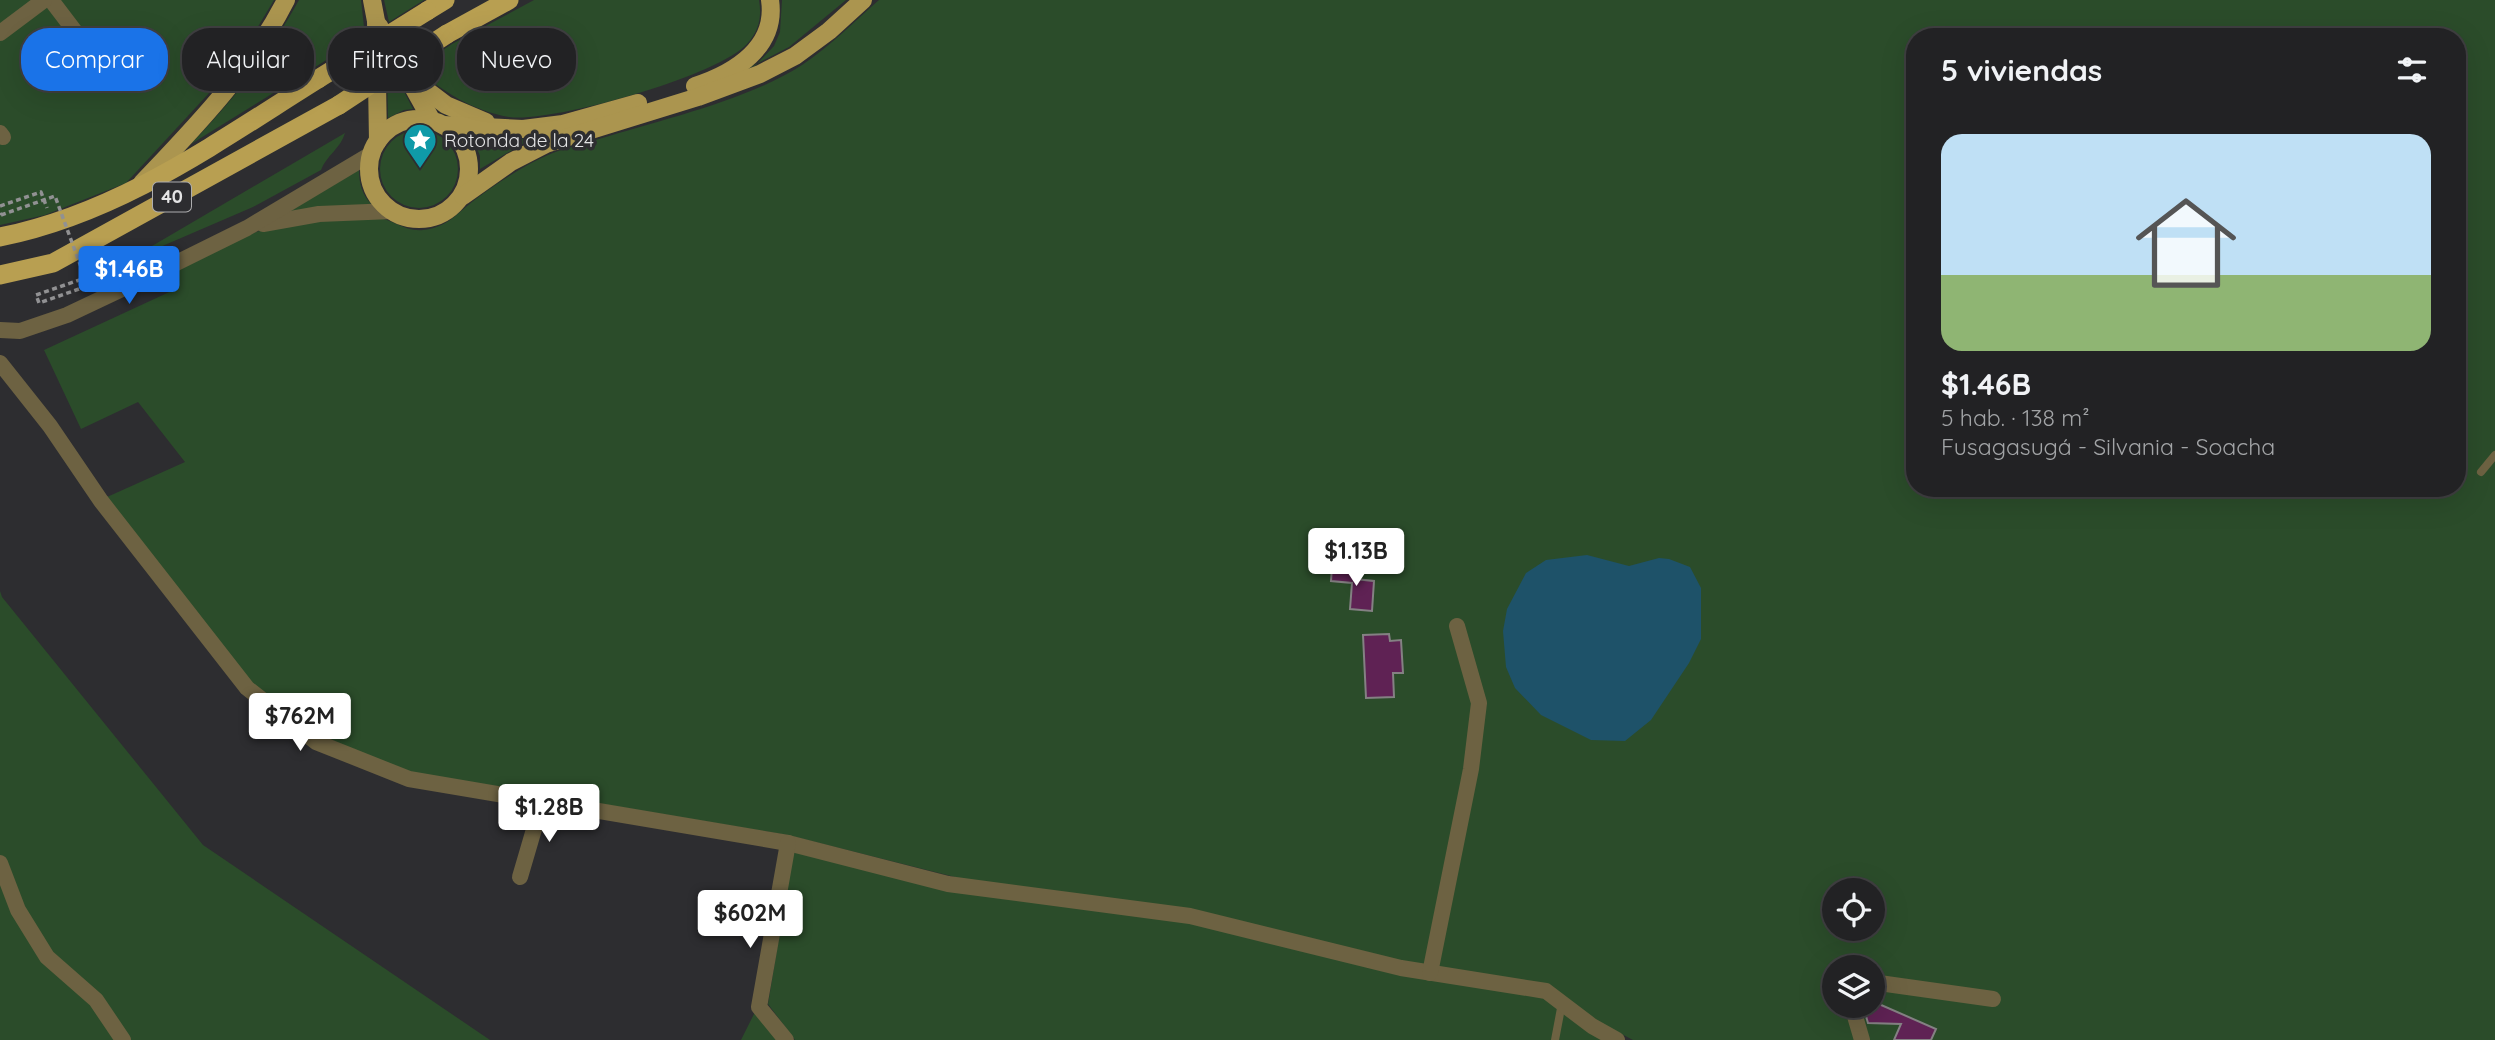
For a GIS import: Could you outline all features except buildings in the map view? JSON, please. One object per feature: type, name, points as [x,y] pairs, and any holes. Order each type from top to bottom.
[{"type":"highway","name":"40","points":[[0,237],[53,225],[133,192],[445,0]]},
{"type":"highway","name":"40","points":[[0,275],[53,263],[339,105],[447,34],[509,0]]},
{"type":"main road","points":[[133,192],[232,85],[259,47],[286,0]]},
{"type":"main road","points":[[372,0],[376,21],[375,147],[369,167],[372,186],[378,198],[392,211],[407,218],[430,219],[449,210],[463,196],[511,162],[546,144],[698,97],[761,74],[795,56],[829,31],[863,0]]},
{"type":"main road","points":[[375,147],[388,129],[405,121],[523,129],[575,121],[700,84],[741,64],[754,54],[770,28],[771,0]]},
{"type":"main road","points":[[376,21],[380,28]]},
{"type":"main road","points":[[416,91],[438,123],[457,136],[468,156],[469,177],[463,196]]},
{"type":"main road","points":[[427,91],[446,105],[477,120],[510,128]]},
{"type":"street","points":[[0,33],[44,0]]},
{"type":"street","points":[[51,0],[72,28]]},
{"type":"street","points":[[0,330],[20,331],[67,315],[247,228],[375,147]]},
{"type":"street","points":[[247,228],[319,215],[392,211]]},
{"type":"street","points":[[0,363],[50,426],[102,501],[247,688],[316,742],[409,779],[788,843],[948,884],[1190,916],[1401,968],[1546,991],[1592,1026],[1617,1040]]},
{"type":"street","points":[[1430,973],[1471,769],[1479,703],[1457,626]]},
{"type":"street","points":[[520,877],[542,802]]},
{"type":"street","points":[[786,1040],[759,1007],[788,843]]},
{"type":"street","points":[[0,863],[18,910],[47,957],[96,1000],[123,1040]]},
{"type":"street","points":[[1885,984],[1993,999]]},
{"type":"street","points":[[1856,1018],[1863,1040]]},
{"type":"lane","points":[[2482,472],[2495,455]]},
{"type":"lane","points":[[1555,1040],[1562,1003]]},
{"type":"path","points":[[0,206],[41,192]]},
{"type":"path","points":[[0,213],[1,215],[55,196],[85,278],[36,295],[39,303]]},
{"type":"green space","points":[[0,0],[274,0],[257,28],[182,28],[182,91],[211,91],[126,183],[45,215],[0,225]]},
{"type":"green space","points":[[299,0],[361,0],[364,28],[328,28],[328,59],[314,68],[314,28],[282,28]]},
{"type":"green space","points":[[384,0],[424,0],[389,22]]},
{"type":"green space","points":[[534,0],[759,0],[760,12],[757,29],[747,44],[730,57],[704,70],[596,105],[530,117],[509,117],[483,110],[443,89],[443,50],[457,41],[457,91],[576,91],[576,28],[482,28]]},
{"type":"green space","points":[[782,0],[846,0],[789,47],[757,63],[774,46],[780,32]]},
{"type":"green space","points":[[879,0],[2495,0],[2495,1040],[1633,1040],[1595,1020],[1549,985],[1402,961],[963,879],[787,835],[411,772],[320,737],[251,682],[107,497],[185,462],[138,402],[81,429],[44,350],[178,288],[172,273],[248,235],[278,226],[330,219],[378,218],[416,230],[438,227],[509,176],[548,155],[730,99],[802,65]]},
{"type":"green space","points":[[722,82],[588,125],[531,139],[480,169],[480,156],[473,138],[527,139],[588,124]]},
{"type":"green space","points":[[238,91],[276,91],[191,144]]},
{"type":"green space","points":[[387,91],[404,91],[413,109],[404,110],[388,118]]},
{"type":"green space","points":[[419,130],[434,133],[447,141],[455,154],[458,169],[455,184],[447,197],[434,205],[419,208],[404,205],[391,197],[383,184],[380,169],[383,154],[391,141],[404,133]]},
{"type":"green space","points":[[345,133],[321,170],[253,207],[123,263]]},
{"type":"green space","points":[[359,170],[362,188],[371,204],[288,212]]},
{"type":"green space","points":[[0,591],[2,597],[203,845],[490,1040],[0,1040]]},
{"type":"green space","points":[[793,852],[1188,923],[1542,997],[1603,1040],[795,1040],[768,1004]]},
{"type":"green space","points":[[755,1012],[777,1040],[741,1040]]},
{"type":"water","points":[[1587,555],[1629,566],[1659,558],[1669,559],[1690,567],[1701,588],[1701,639],[1689,663],[1651,720],[1625,741],[1591,740],[1541,715],[1515,688],[1506,667],[1503,631],[1507,609],[1526,573],[1546,560]]},
{"type":"place","name":"Rotonda de la 24","points":[[420,170]]}]
